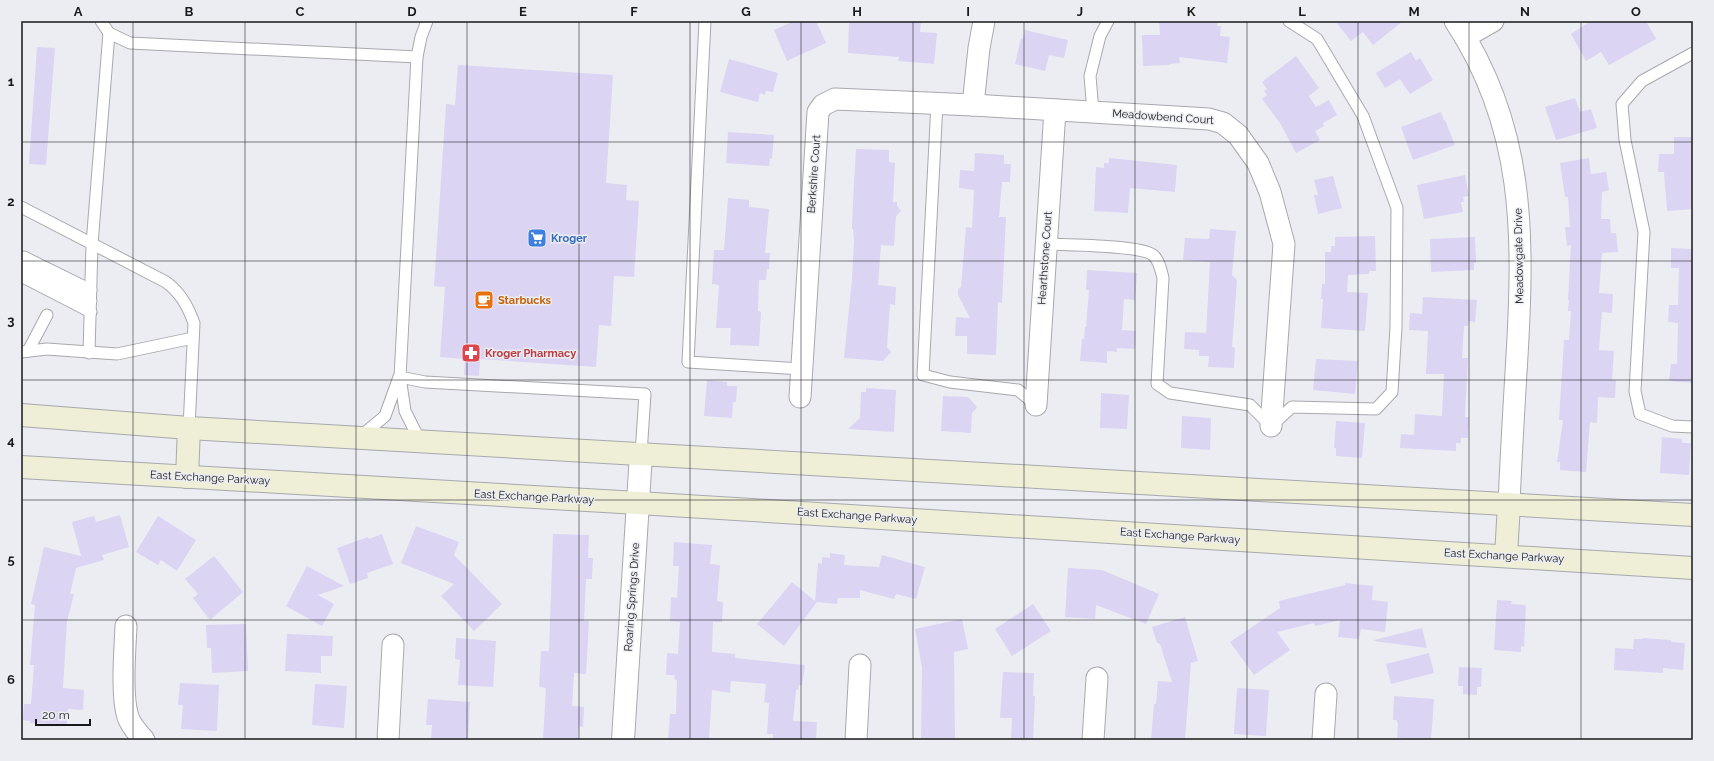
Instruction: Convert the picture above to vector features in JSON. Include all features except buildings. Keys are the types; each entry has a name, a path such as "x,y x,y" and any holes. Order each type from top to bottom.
{"main road":[{"path":"22,414 189,428 420,440 1693,515"},
{"path":"187,477 189,428"},
{"name":"East Exchange Parkway","path":"21,467 638,503 1693,568"},
{"path":"1506,556 1509,504"}],"street":[{"path":"973,105 979,48 984,21"},
{"path":"1460,29 1493,21"},
{"name":"Meadowgate Drive","path":"1460,29 1485,75 1500,116 1511,157 1518,200 1520,292 1509,504"},
{"name":"Berkshire Court","path":"800,397 818,112 823,105 835,99 973,105"},
{"name":"Meadowbend Court","path":"973,105 1209,119 1223,123 1238,134 1258,163 1270,192 1284,244 1271,426"},
{"name":"Hearthstone Court","path":"1036,405 1054,110"},
{"name":"Roaring Springs Drive","path":"623,740 642,454"},
{"path":"126,626 125,695 128,717 134,729 144,740"},
{"path":"388,740 393,645"},
{"path":"856,740 860,665"},
{"path":"1093,740 1097,678"},
{"path":"1323,740 1326,694"}],"lane":[{"path":"101,21 109,33 130,43 417,57"},
{"path":"420,440 405,411 400,377 417,57 421,37 427,21"},
{"path":"705,21 688,362 801,369"},
{"path":"1093,112 1090,76 1100,36 1108,21"},
{"path":"1046,244 1137,249 1153,255 1160,267 1163,278 1157,384 1170,393 1250,405 1271,426 1292,407 1376,409 1392,392 1396,327 1397,208 1363,116 1317,39 1289,21"},
{"path":"89,353 92,244 109,33"},
{"path":"1693,52 1642,81 1622,104 1625,140 1644,232 1636,391 1640,414 1672,426 1693,427"},
{"path":"937,103 923,375 950,382 1018,390 1036,405"},
{"path":"21,207 166,282 177,290 194,323 189,428"},
{"path":"23,262 91,301"},
{"path":"21,276 91,301"},
{"path":"24,352 47,315"},
{"path":"24,352 47,348 89,353 117,354 193,338"},
{"path":"361,437 385,416 400,377"},
{"path":"400,377 425,382 645,394 642,454"}],"place":[{"name":"Kroger","path":"537,238"},
{"name":"Starbucks","path":"484,300"},
{"name":"Kroger Pharmacy","path":"471,353"}]}
